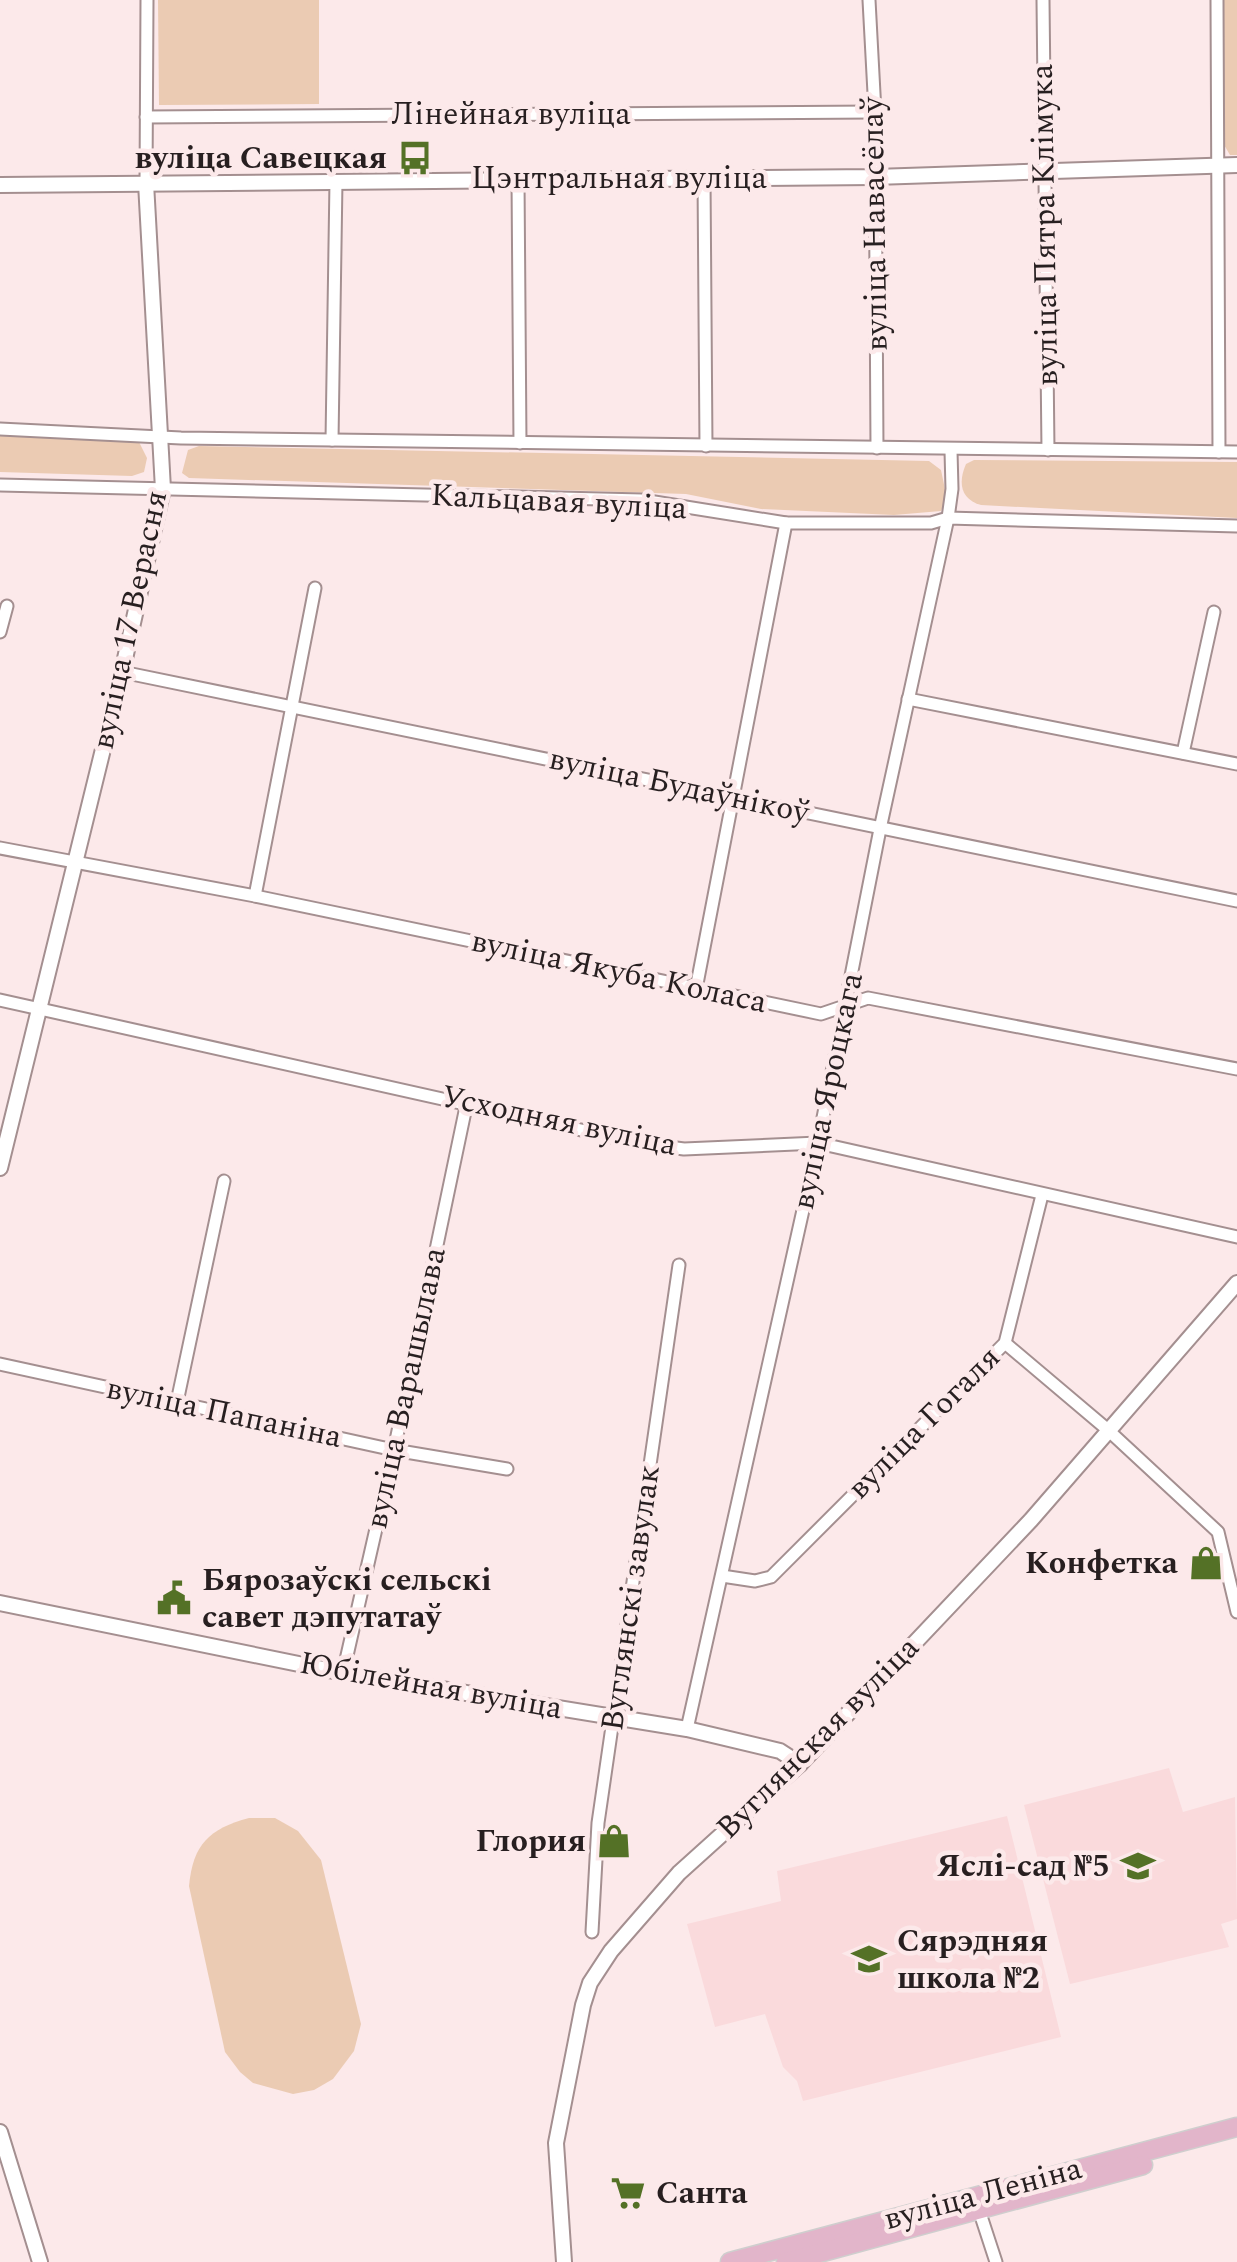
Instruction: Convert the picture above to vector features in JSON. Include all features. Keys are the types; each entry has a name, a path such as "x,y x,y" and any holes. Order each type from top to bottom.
{"main road":[{"name":"вуліца Леніна","path":"786,2262 1237,2126"},
{"name":"вуліца Леніна","path":"730,2262 1237,2139"}],"street":[{"name":"вуліца 17 Верасня","path":"0,1168 122,672 162,489 146,183 147,0"},
{"name":"вуліца Навасёлаў","path":"869,0 875,112 876,448"},
{"name":"вуліца Пятра Клімука","path":"1043,0 1048,450"},
{"path":"1217,0 1220,452"},
{"name":"Лінейная вуліца","path":"146,117 875,112"},
{"name":"Цэнтральная вуліца","path":"0,186 875,176 1237,165"},
{"path":"704,178 706,446"},
{"path":"518,179 520,444"},
{"path":"332,440 336,182"},
{"path":"0,429 159,437 520,444 1237,452"},
{"name":"вуліца Яроцкага","path":"688,1730 818,1143 880,830 948,518 951,451"},
{"name":"Кальцавая вуліца","path":"0,485 642,500 786,523 931,523 948,518 1237,526"},
{"path":"696,988 786,523"},
{"path":"255,896 315,588"},
{"path":"0,632 6,606"},
{"path":"1183,754 1214,612"},
{"name":"вуліца Будаўнікоў","path":"122,672 1237,901"},
{"path":"908,699 1237,764"},
{"name":"вуліца Якуба Коласа","path":"0,848 255,896 822,1014 868,998 1237,1069"},
{"name":"Усходняя вуліца","path":"0,1000 639,1143 684,1150 818,1143 1237,1237"},
{"name":"вуліца Варашылава","path":"343,1673 467,1102"},
{"path":"177,1402 224,1182"},
{"name":"вуліца Гогаля","path":"722,1576 755,1580 770,1577 1006,1343 1042,1195"},
{"name":"Вуглянскі завулак","path":"592,1932 598,1823 680,1265"},
{"name":"Вуглянская вуліца","path":"564,2262 556,2143 590,1984 620,1939 679,1872 800,1764 1031,1520 1237,1283"},
{"path":"1006,1343 1218,1532 1237,1612"},
{"name":"вуліца Папаніна","path":"0,1364 394,1450 507,1469"},
{"name":"Юбілейная вуліца","path":"0,1603 343,1673 688,1730 780,1750 800,1764"},
{"path":"0,2132 40,2262"},
{"path":"977,2204 996,2262"}],"shaded area":[{"path":"158,0 319,0 319,104 159,105"},
{"path":"1222,0 1237,0 1237,155 1230,155 1223,143"},
{"path":"0,435 139,442 147,458 144,472 132,476 0,472"},
{"path":"199,446 929,461 941,470 947,499 941,511 894,515 761,509 686,494 189,478 182,473 188,450"},
{"path":"974,460 1237,462 1237,518 981,505 969,499 962,483 966,464"},
{"name":"Яслі-сад №5","path":"1169,1768 1183,1812 1235,1797 1237,1919 1221,1924 1229,1947 1070,1984 1024,1805"},
{"name":"Сярэдняя школа №2","path":"1007,1816 1061,2037 803,2101 797,2081 783,2067 765,2014 715,2027 687,1924 781,1901 777,1871"},
{"path":"249,1818 275,1818 298,1831 321,1860 361,2024 354,2051 333,2079 314,2090 293,2094 253,2083 225,2052 189,1886 194,1859 206,1840 223,1827"}],"place":[{"name":"вуліца Савецкая","path":"415,158"},
{"name":"Конфетка","path":"1206,1563"},
{"name":"Бярозаўскі сельскі савет дэпутатаў","path":"174,1598"},
{"name":"Глория","path":"614,1841"},
{"name":"Яслі-сад №5","path":"1138,1866"},
{"name":"Сярэдняя школа №2","path":"869,1959"},
{"name":"Санта","path":"628,2193"}]}
